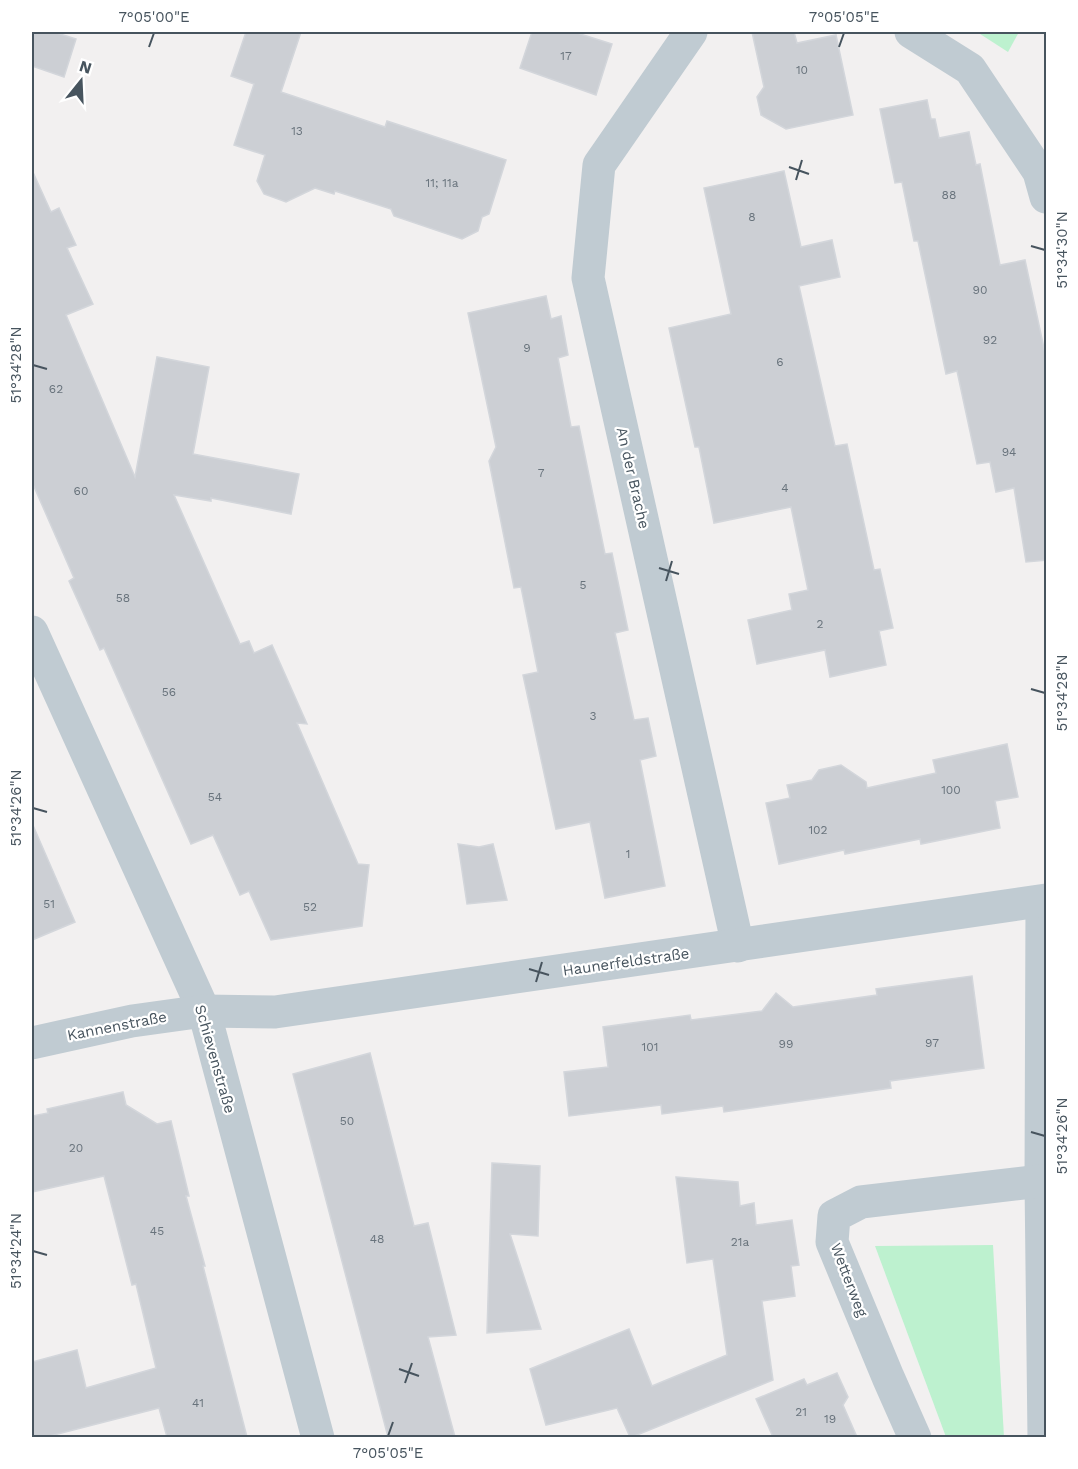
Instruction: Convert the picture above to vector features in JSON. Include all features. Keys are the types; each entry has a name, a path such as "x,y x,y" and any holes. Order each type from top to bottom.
{"street":[{"name":"An der Brache","path":"691,32 599,165 588,278 738,946"},
{"path":"911,32 970,69 1039,172 1047,197"},
{"name":"Schievenstraße","path":"32,632 204,1011 318,1437"},
{"name":"Haunerfeldstraße","path":"204,1011 275,1012 1044,901"},
{"path":"1044,901 1041,1181 1044,1437"},
{"name":"Kannenstraße","path":"32,1043 132,1021 204,1011"},
{"name":"Wetterweg","path":"915,1437 832,1242 834,1216 861,1202 1041,1181"}],"green space":[{"path":"977,32 1019,32 1008,52"},
{"path":"993,1245 1004,1437 946,1437 875,1246"}],"building":[{"path":"32,32 54,32 76,39 64,77 32,66"},
{"path":"246,32 301,32 281,92 385,127 387,121 506,160 489,214 482,217 478,231 462,239 394,216 391,209 335,191 334,194 315,188 286,202 264,194 257,181 265,155 234,145 254,84 231,76"},
{"path":"532,32 574,32 612,44 596,95 520,68"},
{"path":"752,32 794,32 797,43 836,35 853,115 786,129 761,115 757,97 764,87"},
{"path":"927,100 931,119 935,119 939,138 969,132 976,165 980,164 1000,265 1025,260 1047,362 1047,560 1026,562 1014,488 996,492 990,462 977,464 957,371 946,374 918,241 914,241 902,182 895,183 880,109"},
{"path":"32,170 51,212 59,208 76,245 67,248 93,304 66,315 135,477 157,357 209,367 193,454 299,474 291,514 211,498 211,501 174,495 240,644 249,641 254,653 272,645 307,724 297,723 358,864 369,865 362,926 271,940 249,891 240,895 213,835 191,844 104,648 100,650 69,581 74,578 32,482"},
{"path":"784,171 801,247 832,240 840,277 799,286 835,446 847,444 874,570 880,569 893,628 879,631 886,665 830,677 825,650 757,664 748,620 792,610 789,594 808,590 791,507 714,523 699,447 695,447 669,328 731,314 704,188"},
{"path":"546,296 551,319 561,316 568,355 558,358 571,427 579,426 605,554 612,553 628,630 615,633 634,720 648,718 656,756 640,760 665,886 605,898 590,822 556,829 523,675 538,672 521,587 514,588 489,461 496,447 468,313"},
{"path":"1007,744 1018,797 995,801 1000,828 921,844 920,839 845,854 844,850 779,864 766,803 790,798 787,785 812,780 819,770 841,765 866,782 867,788 936,773 933,760"},
{"path":"32,823 75,922 32,940"},
{"path":"458,844 479,847 493,844 507,900 467,904"},
{"path":"972,976 984,1068 890,1081 891,1088 724,1112 723,1106 662,1114 661,1105 569,1116 564,1072 608,1067 603,1027 690,1015 691,1020 762,1011 776,993 793,1007 877,995 876,989"},
{"path":"370,1053 414,1226 428,1223 456,1335 428,1337 455,1437 388,1437 293,1074"},
{"path":"123,1092 126,1105 157,1124 171,1121 189,1196 186,1196 247,1437 167,1437 159,1408 46,1437 32,1437 32,1362 77,1350 86,1388 156,1368 136,1284 132,1285 104,1176 32,1192 32,1116 48,1113 47,1109"},
{"path":"492,1163 540,1166 538,1236 510,1234 541,1329 487,1333"},
{"path":"676,1177 738,1182 740,1206 754,1203 756,1225 792,1220 799,1265 791,1266 795,1296 762,1301 773,1380 632,1437 617,1408 546,1425 530,1369 629,1329 652,1386 727,1355 713,1259 687,1263"},
{"path":"837,1373 848,1397 843,1405 857,1437 773,1437 756,1399 804,1379 807,1385"}]}
